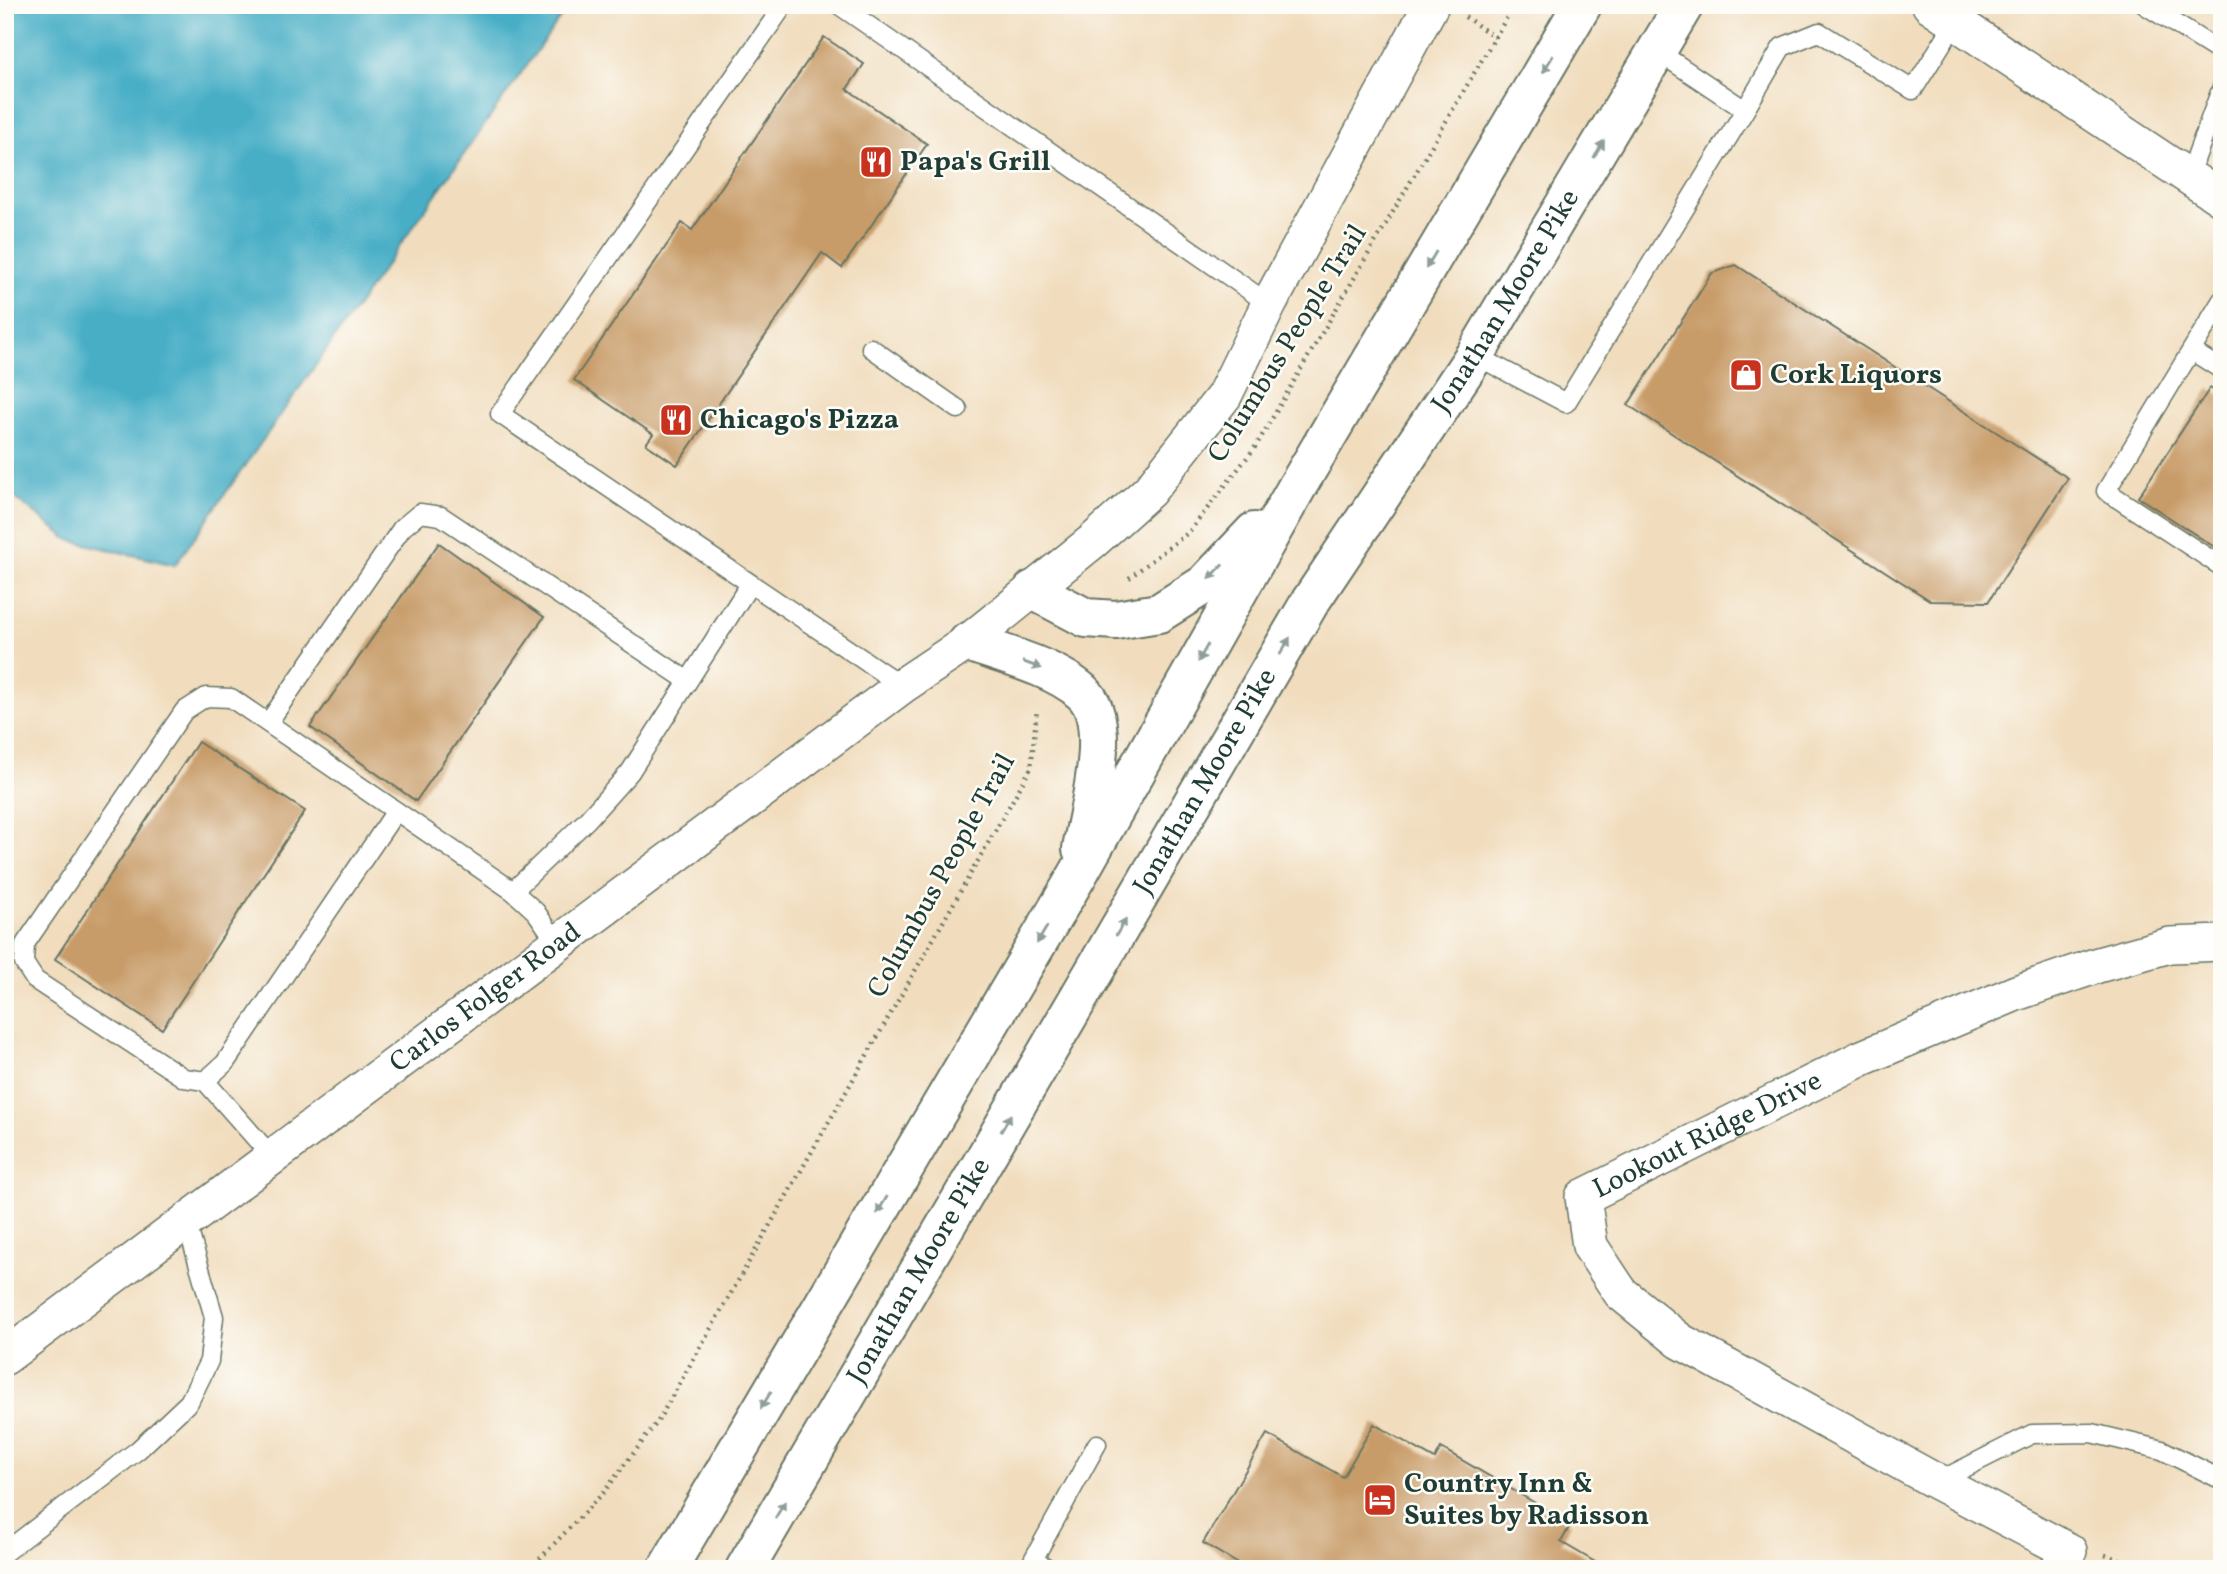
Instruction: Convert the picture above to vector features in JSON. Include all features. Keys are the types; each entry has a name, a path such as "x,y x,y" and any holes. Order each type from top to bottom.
{"highway":[{"path":"667,1569 1077,876 1297,487 1582,5"},
{"name":"Jonathan Moore Pike","path":"745,1569 1310,602 1475,355 1684,5"},
{"path":"1033,590 1086,618 1116,620 1159,612 1205,584 1297,487"},
{"path":"968,642 1042,668 1084,692 1097,718 1100,747 1077,876"}],"street":[{"name":"Carlos Folger Road","path":"5,1357 902,687 968,642 1093,541 1149,491 1224,396 1269,304 1444,8"},
{"path":"1951,11 2222,200"},
{"name":"Lookout Ridge Drive","path":"2063,1560 1937,1482 1680,1341 1621,1293 1590,1246 1583,1197 1863,1058 2016,993 2098,965 2170,945 2222,943"}],"lane":[{"path":"784,5 500,414 902,687"},
{"path":"839,5 1269,304"},
{"path":"2145,5 2222,53"},
{"path":"1475,355 1566,403 1782,47 1819,32 1913,90 1951,11"},
{"path":"1657,51 1745,110"},
{"path":"2189,176 2222,87"},
{"path":"2222,300 2106,491 2222,567"},
{"path":"871,348 958,408"},
{"path":"2192,351 2222,370"},
{"path":"268,723 402,528 420,513 441,516 688,681"},
{"path":"513,891 587,820 630,772 750,584"},
{"path":"272,1157 205,1081 184,1078 35,980 23,963 25,944 184,711 206,697 231,698 513,891 536,912 558,944"},
{"path":"205,1081 225,1063 396,811"},
{"path":"5,1552 138,1450 189,1402 209,1361 214,1317 186,1221"},
{"path":"1937,1482 2032,1433 2092,1433 2162,1450 2222,1480"},
{"path":"1049,1569 1033,1560 1097,1444"}],"path":[{"name":"Columbus People Trail","path":"1128,579 1189,532 1256,446 1514,5"},
{"path":"1444,8 1495,37"},
{"name":"Columbus People Trail","path":"530,1569 604,1492 658,1422 1031,768 1042,668"},
{"path":"2063,1560 2115,1556 2151,1569"}],"water":[{"path":"5,5 569,5 175,565 69,540 5,490"}],"building":[{"path":"824,37 864,64 847,89 927,144 842,268 822,253 677,465 646,444 653,434 574,380 682,223 692,230"},
{"path":"1736,265 2068,478 1988,602 1931,601 1628,405 1712,273"},
{"path":"2210,388 2222,396 2222,552 2138,497"},
{"path":"439,543 544,617 416,801 310,727"},
{"path":"198,742 305,811 162,1029 55,959"},
{"name":"Country Inn & Suites by Radisson","path":"1374,1424 1435,1459 1441,1448 1571,1524 1561,1542 1607,1569 1247,1569 1203,1543 1267,1434 1343,1477"}],"place":[{"name":"Papa's Grill","path":"876,162"},
{"name":"Cork Liquors","path":"1746,375"},
{"name":"Chicago's Pizza","path":"676,420"},
{"name":"Country Inn & Suites by Radisson","path":"1380,1500"}]}
